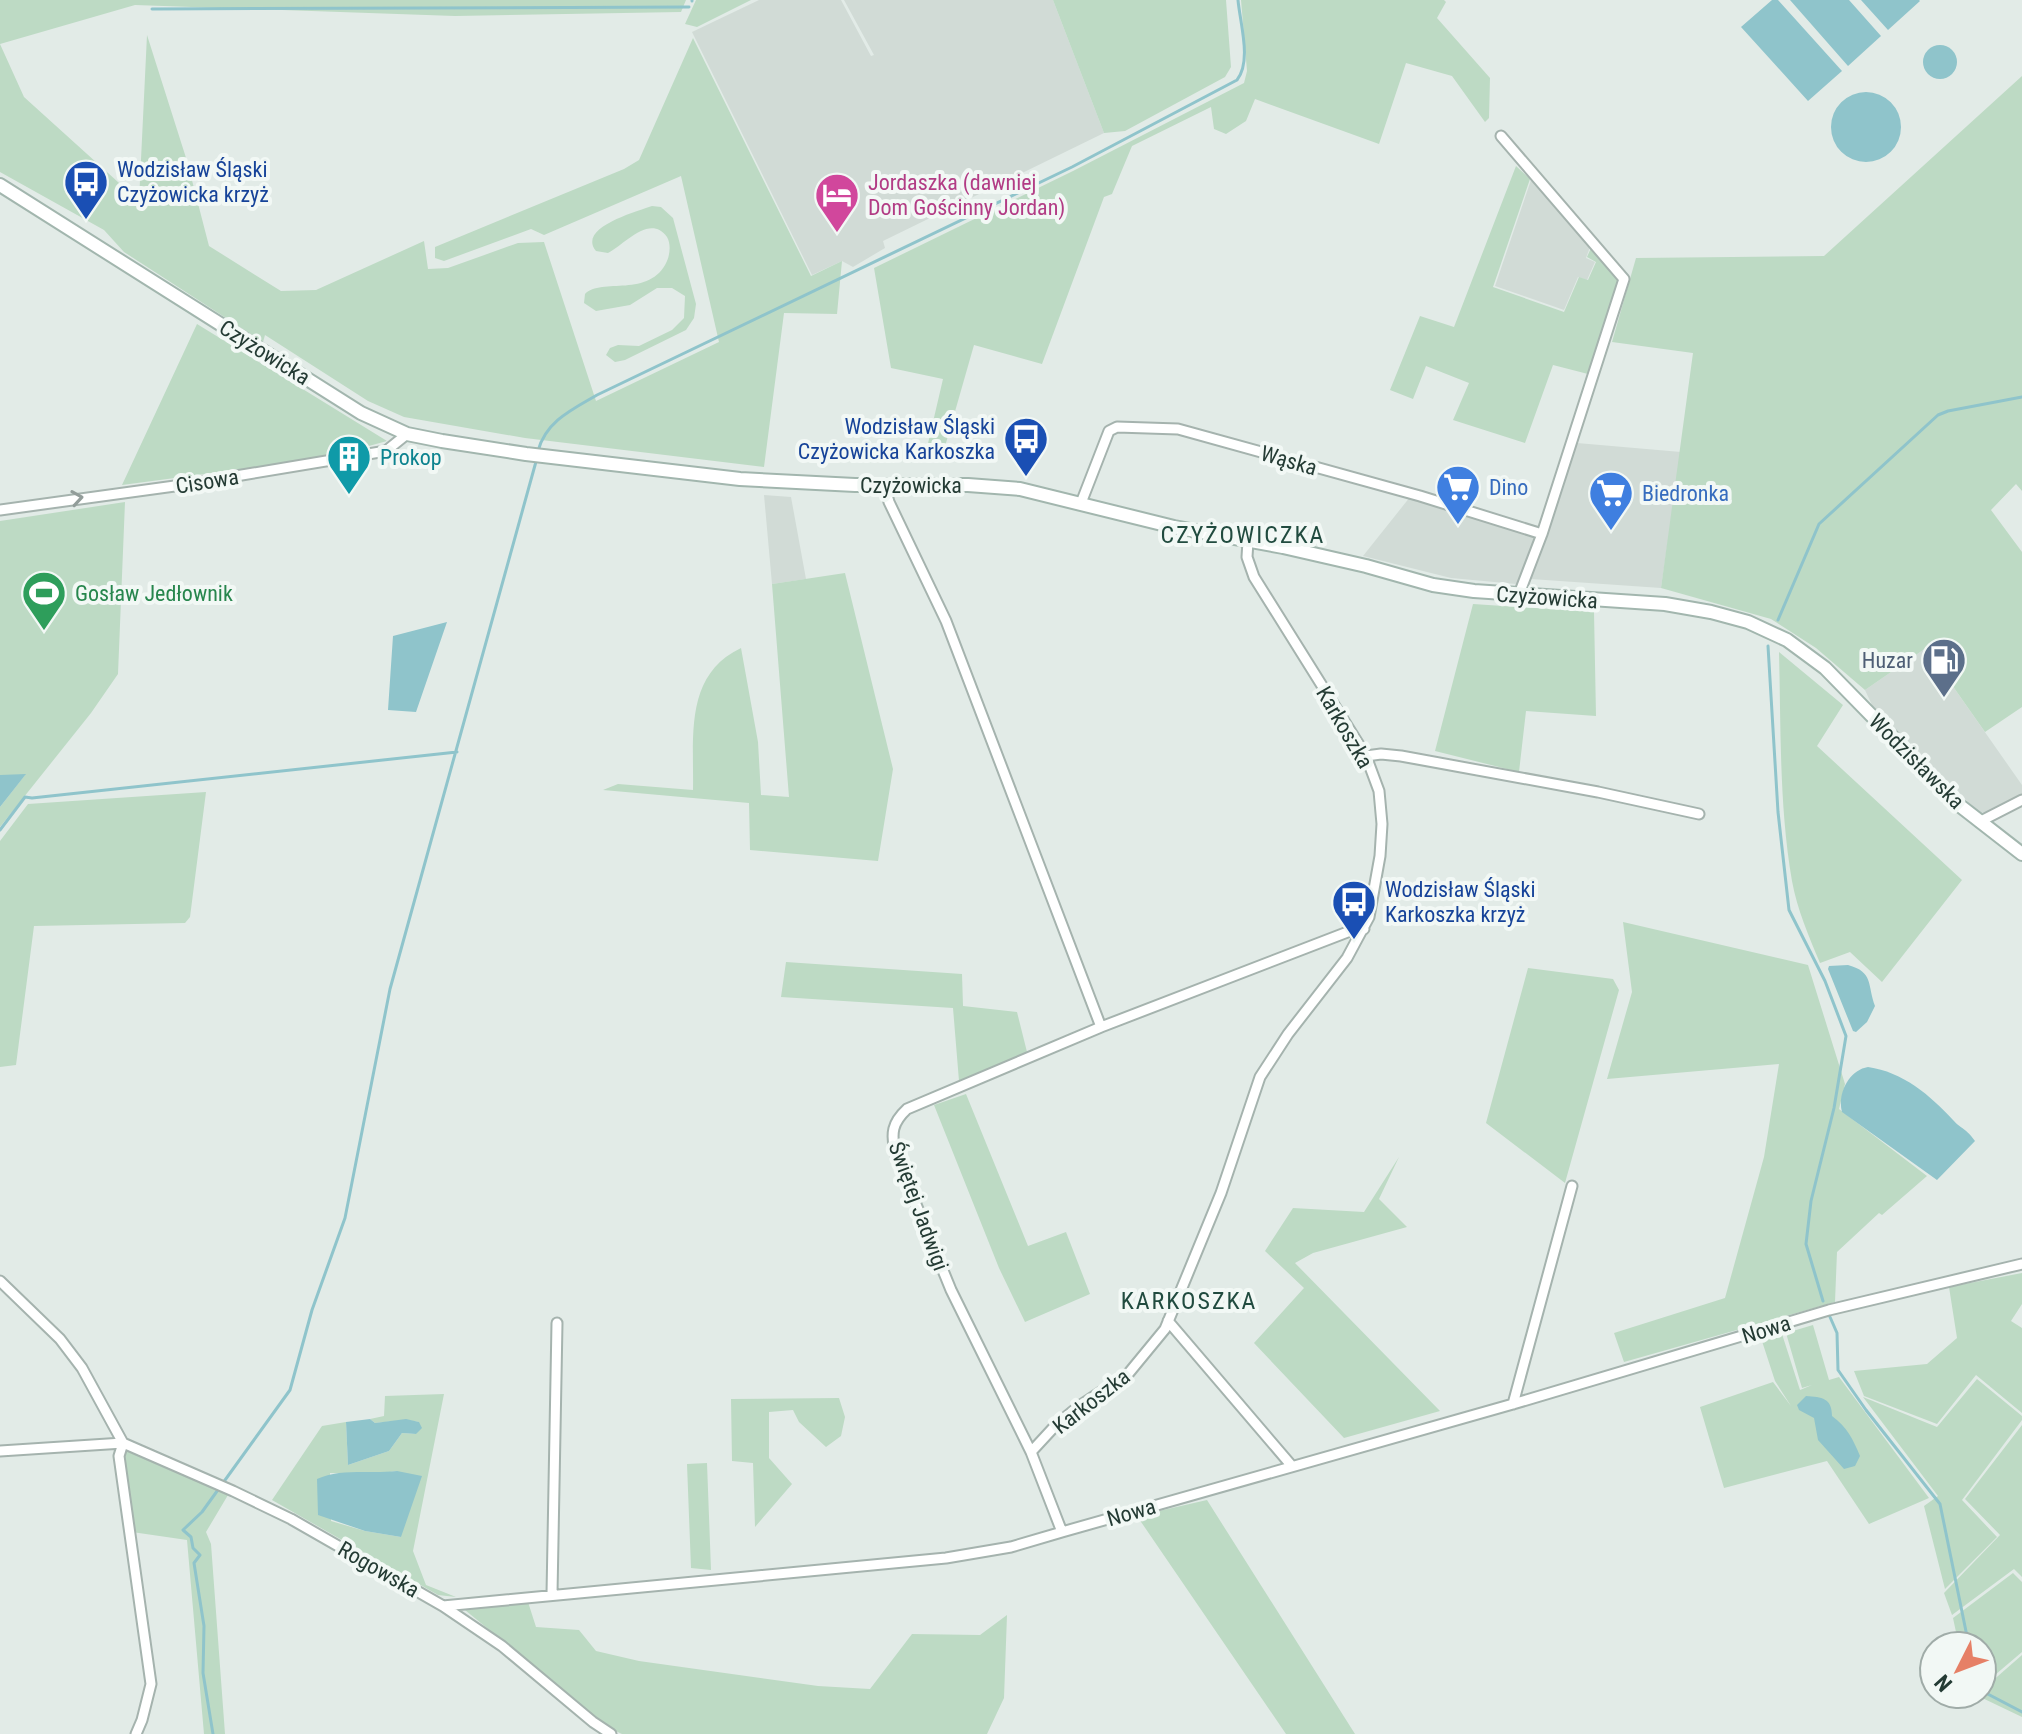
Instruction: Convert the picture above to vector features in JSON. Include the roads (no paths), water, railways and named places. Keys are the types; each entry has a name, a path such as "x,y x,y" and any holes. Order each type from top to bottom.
{"street":[{"path":"1501,136 1624,279 1586,403 1519,594"},
{"name":"Czyżowicka","path":"0,185 361,413 407,434 526,454 740,479 1020,489 1174,527 1366,566 1433,585 1665,604 1711,612 1748,622 1787,640 1825,668 1856,699"},
{"name":"Wąska","path":"1081,503 1109,431 1117,427 1178,429 1420,496 1542,534"},
{"name":"Cisowa","path":"0,510 182,485 386,451 407,434"},
{"path":"884,484 889,502 946,621 1101,1027"},
{"name":"Karkoszka","path":"1031,1452 1078,1407 1128,1374 1148,1352 1168,1321 1221,1193 1260,1077 1288,1034 1347,958 1364,929 1375,886 1382,824 1379,791 1366,756 1254,577 1247,557 1248,541"},
{"name":"Wodzisławska","path":"1856,699 1937,784 1979,822 2022,854"},
{"path":"1366,756 1381,754 1416,759 1699,814"},
{"name":"Wodzisławska","path":"1979,822 2022,800"},
{"name":"Świętej Jadwigi","path":"1031,1452 951,1290 895,1153 892,1135 895,1120 907,1109 1101,1027 1358,928 1364,929"},
{"path":"1513,1404 1572,1186"},
{"name":"Nowa","path":"1062,1532 1513,1404 1829,1310 2022,1264"},
{"path":"0,1281 60,1339 82,1368 123,1443 119,1456 151,1684 136,1734"},
{"path":"1168,1321 1291,1465"},
{"path":"552,1594 557,1323"},
{"name":"Rogowska","path":"0,1451 123,1443 233,1491 291,1519 443,1606 502,1646 611,1734"},
{"path":"443,1606 946,1558 1011,1547 1062,1532 1031,1452"}],"water":[{"path":"1772,0 1778,0 1842,71 1808,101 1741,27"},
{"path":"1790,0 1849,0 1881,36 1848,66"},
{"path":"1861,0 1919,0 1920,1 1888,30"},
{"path":"1940,45 1952,50 1957,62 1952,74 1940,79 1928,74 1923,62 1928,50"},
{"path":"1866,92 1885,98 1895,108 1901,127 1895,146 1885,156 1866,162 1847,156 1837,146 1831,127 1837,108 1847,98"},
{"path":"447,622 416,712 388,710 393,636"},
{"path":"26,774 0,807 0,775"},
{"path":"1848,965 1866,976 1875,1006 1867,1022 1856,1032 1828,969 1829,966"},
{"path":"1868,1067 1893,1074 1915,1086 1975,1141 1937,1180 1842,1112 1841,1098 1846,1084 1855,1073"},
{"path":"1806,1396 1828,1402 1832,1416 1849,1434 1860,1456 1855,1466 1844,1469 1818,1440 1814,1418 1799,1410 1797,1405"},
{"path":"370,1419 375,1423 406,1419 419,1422 422,1428 416,1434 402,1433 389,1451 348,1465 346,1422"},
{"path":"397,1471 422,1476 401,1537 365,1531 318,1515 317,1479 346,1472"}],"waterway":[{"path":"538,451 554,424 597,395 1072,167 1237,80 1244,63 1238,0"},
{"path":"152,9 689,7"},
{"path":"1778,620 1819,524 1938,415 2022,397"},
{"path":"213,1734 203,1673 204,1626 194,1563 200,1555 193,1548 191,1537 183,1530 202,1512 290,1390 312,1310 345,1218 390,989 537,458"},
{"path":"1768,646 1778,812 1789,910 1825,981 1846,1036 1834,1108 1811,1201 1806,1244 1823,1301"},
{"path":"0,830 25,797 457,752"},
{"path":"1830,1317 1837,1333 1838,1370 1940,1504 1966,1630"},
{"path":"1998,1699 2022,1712"}],"place":[{"name":"Wodzisław Śląski Czyżowicka krzyż","path":"86,221"},
{"name":"Jordaszka (dawniej Dom Gościnny Jordan)","path":"837,234"},
{"name":"Wodzisław Śląski Czyżowicka Karkoszka","path":"1026,478"},
{"name":"Prokop","path":"349,496"},
{"name":"Dino","path":"1458,526"},
{"name":"Biedronka","path":"1611,532"},
{"name":"Gosław Jedłownik","path":"44,632"},
{"name":"Huzar","path":"1944,699"},
{"name":"Wodzisław Śląski Karkoszka krzyż","path":"1354,941"}],"district":[{"name":"CZYŻOWICZKA","path":"1243,535"},
{"name":"KARKOSZKA","path":"1189,1301"}]}
